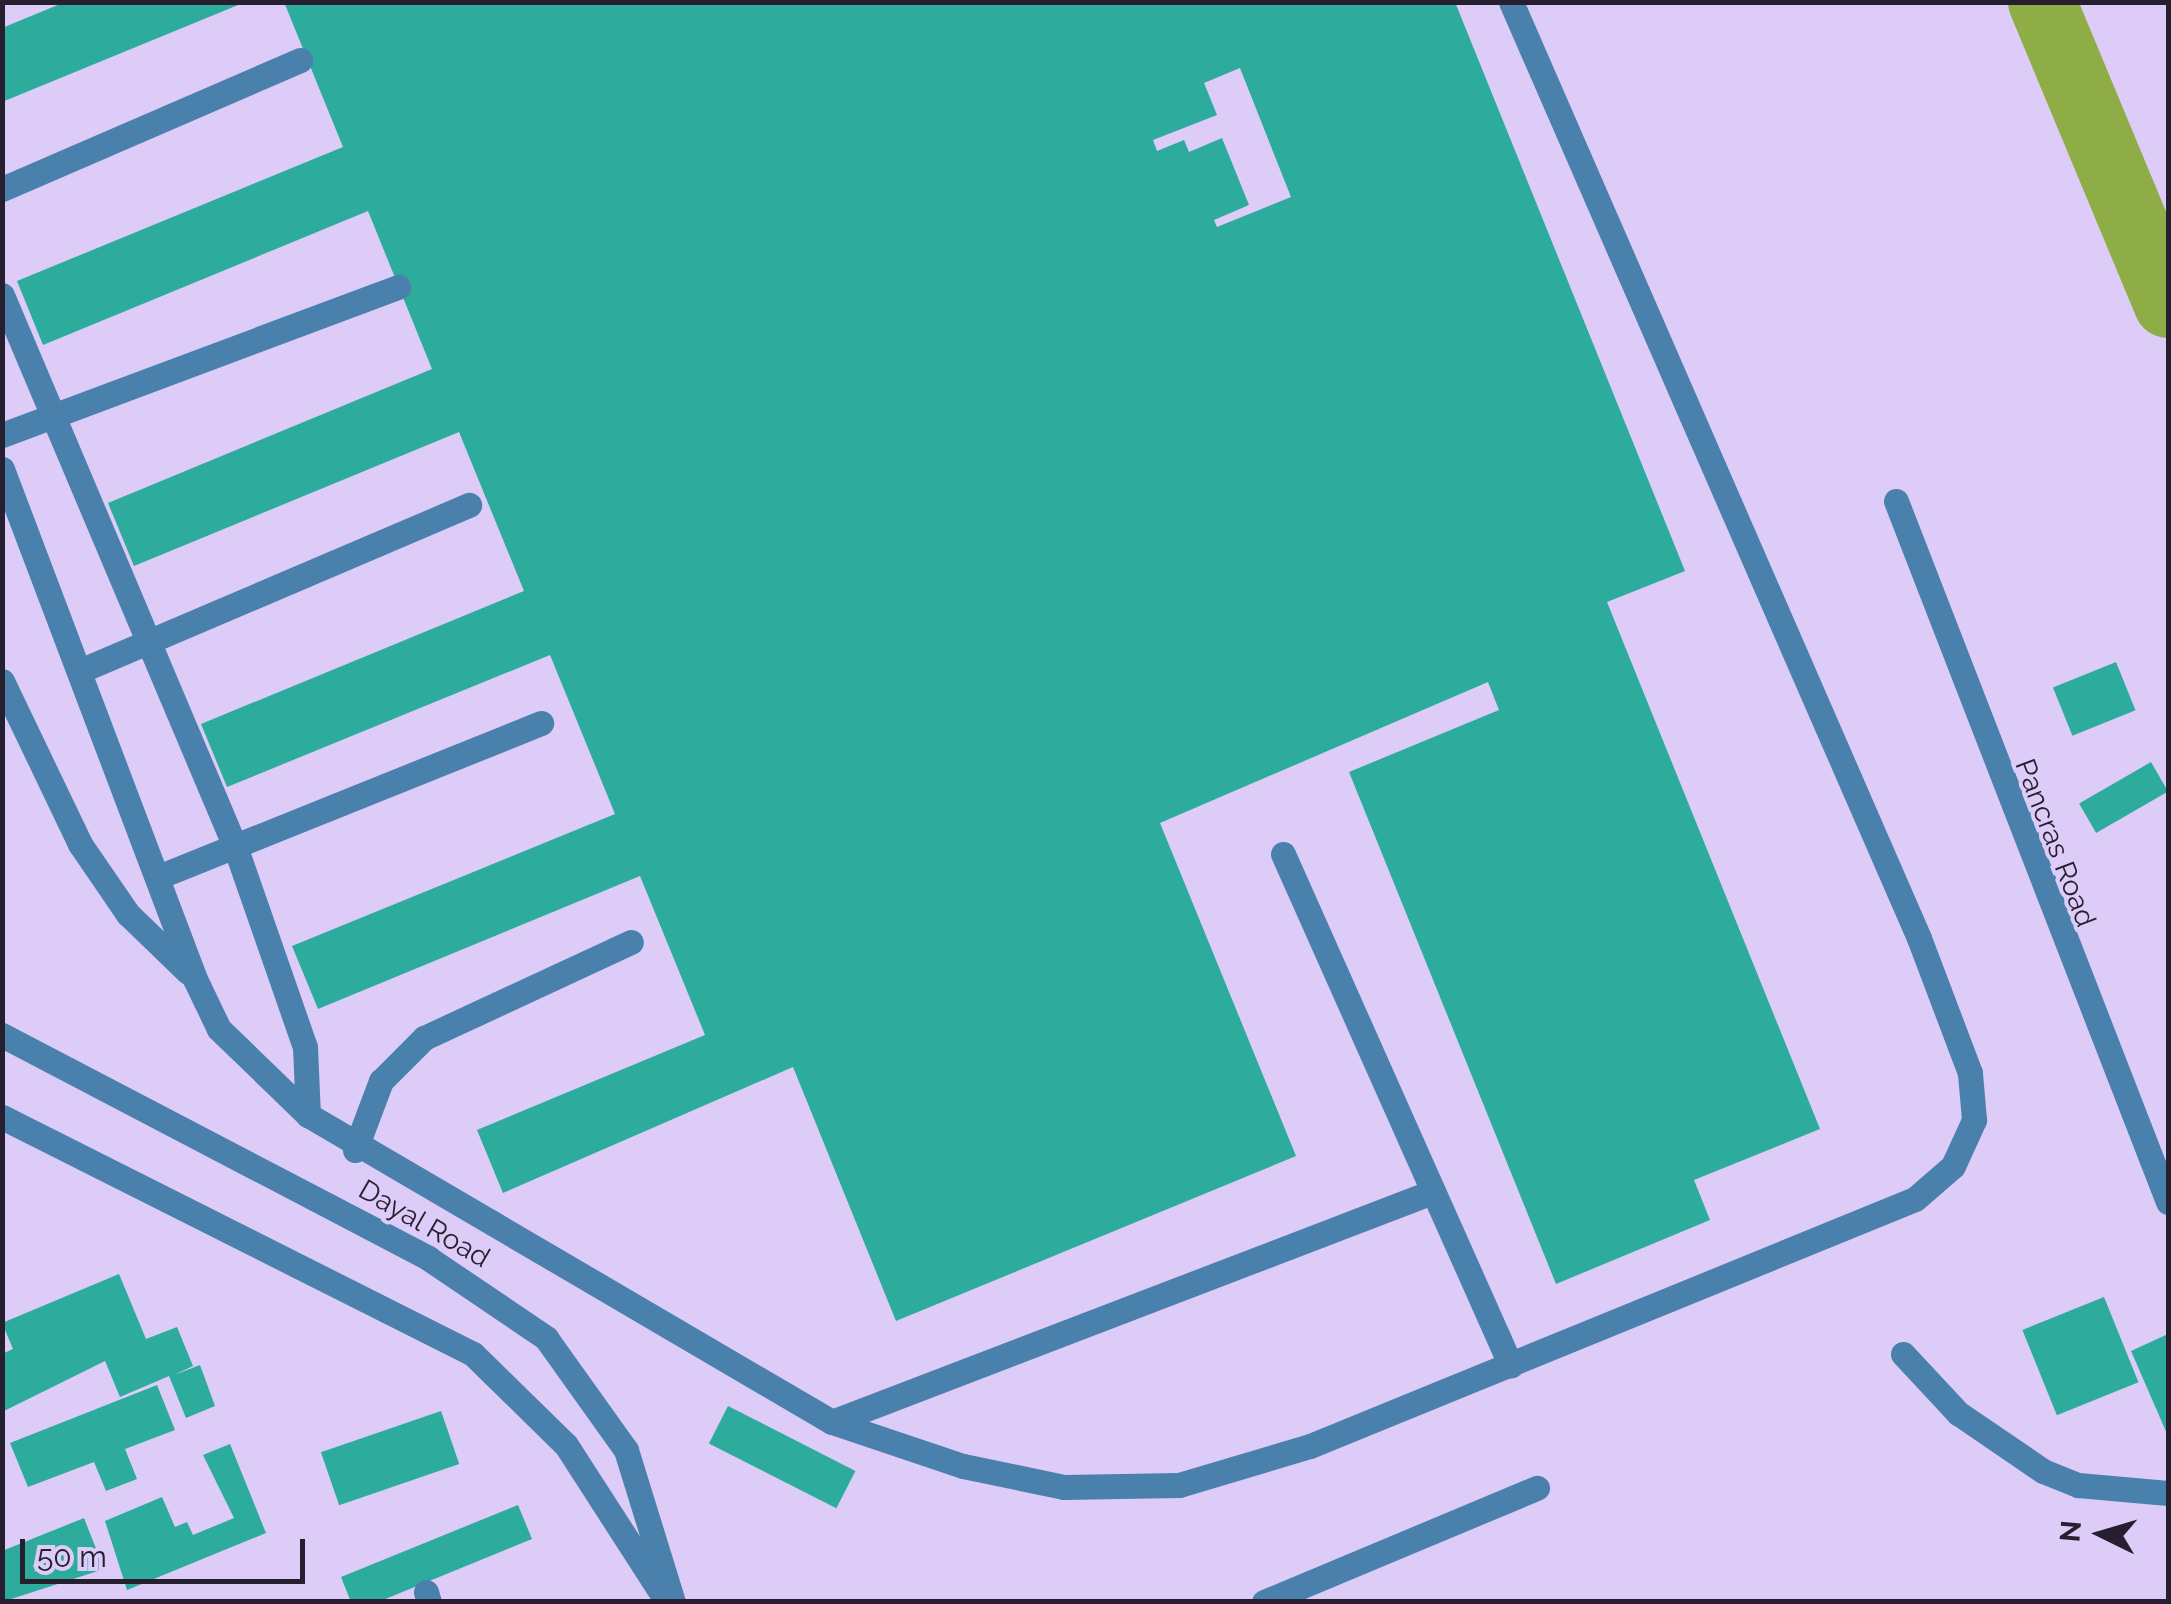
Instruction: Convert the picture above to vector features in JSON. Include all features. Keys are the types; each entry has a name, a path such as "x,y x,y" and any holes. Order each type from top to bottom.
{"street":[{"path":"2,469 82,670 195,979 218,1029 308,1115 355,1150 832,1422 963,1466 1064,1487 1179,1484 1310,1446 1915,1200 1952,1166 1974,1120 1970,1073 1918,938 1511,2"},
{"path":"2,190 300,60"},
{"path":"2,435 398,288"},
{"path":"2,295 236,849 304,1048 308,1115"},
{"name":"Pancras Road","path":"1896,502 2168,1202"},
{"path":"82,670 469,506"},
{"path":"2,681 80,844 128,914 195,979"},
{"path":"158,877 236,849 540,723"},
{"path":"1283,854 1427,1194 1511,1366"},
{"path":"355,1150 381,1081 424,1038 631,942"},
{"name":"Dayal Road","path":"2,1034 428,1258 546,1338 626,1450 670,1602"},
{"name":"Dayal Road","path":"2,1117 472,1354 566,1445 670,1602"},
{"path":"832,1422 1427,1194"},
{"path":"1903,1354 1958,1413 2043,1471 2078,1485 2168,1493"},
{"path":"1264,1602 1537,1488"}],"building":[{"path":"65,2 243,3 2,102 2,28"},
{"path":"284,2 1455,2 1685,571 1607,602 1820,1129 1694,1180 1710,1220 1556,1284 1349,772 1499,710 1488,682 1160,823 1296,1156 896,1321 793,1067 503,1193 477,1130 705,1035 640,876 318,1009 292,946 615,814 550,655 227,787 201,724 524,591 459,432 134,566 108,503 432,369 368,211 43,345 17,281 343,147","holes":["1240,68 1291,197 1217,227 1214,220 1249,205 1222,138 1189,152 1184,140 1157,151 1153,140 1217,115 1204,83"]},
{"path":"2116,662 2135,710 2072,736 2053,687"},
{"path":"2151,762 2168,791 2096,833 2079,804"},
{"path":"119,1274 146,1339 177,1327 193,1366 174,1375 200,1365 215,1406 186,1418 169,1376 120,1397 105,1361 2,1412 2,1354 13,1349 2,1323"},
{"path":"2104,1297 2138,1382 2057,1415 2022,1330"},
{"path":"2168,1334 2168,1436 2131,1351"},
{"path":"157,1385 175,1430 125,1449 137,1479 106,1491 94,1462 28,1487 10,1443"},
{"path":"728,1406 855,1471 836,1508 709,1443"},
{"path":"441,1411 459,1464 339,1505 321,1452"},
{"path":"230,1444 266,1533 127,1590 105,1521 162,1497 175,1527 187,1522 193,1535 234,1518 203,1455"},
{"path":"518,1505 532,1539 378,1602 351,1602 341,1577"},
{"path":"84,1518 104,1569 2,1602 2,1551"}],"waterway":[{"path":"2042,2 2168,304"}]}
